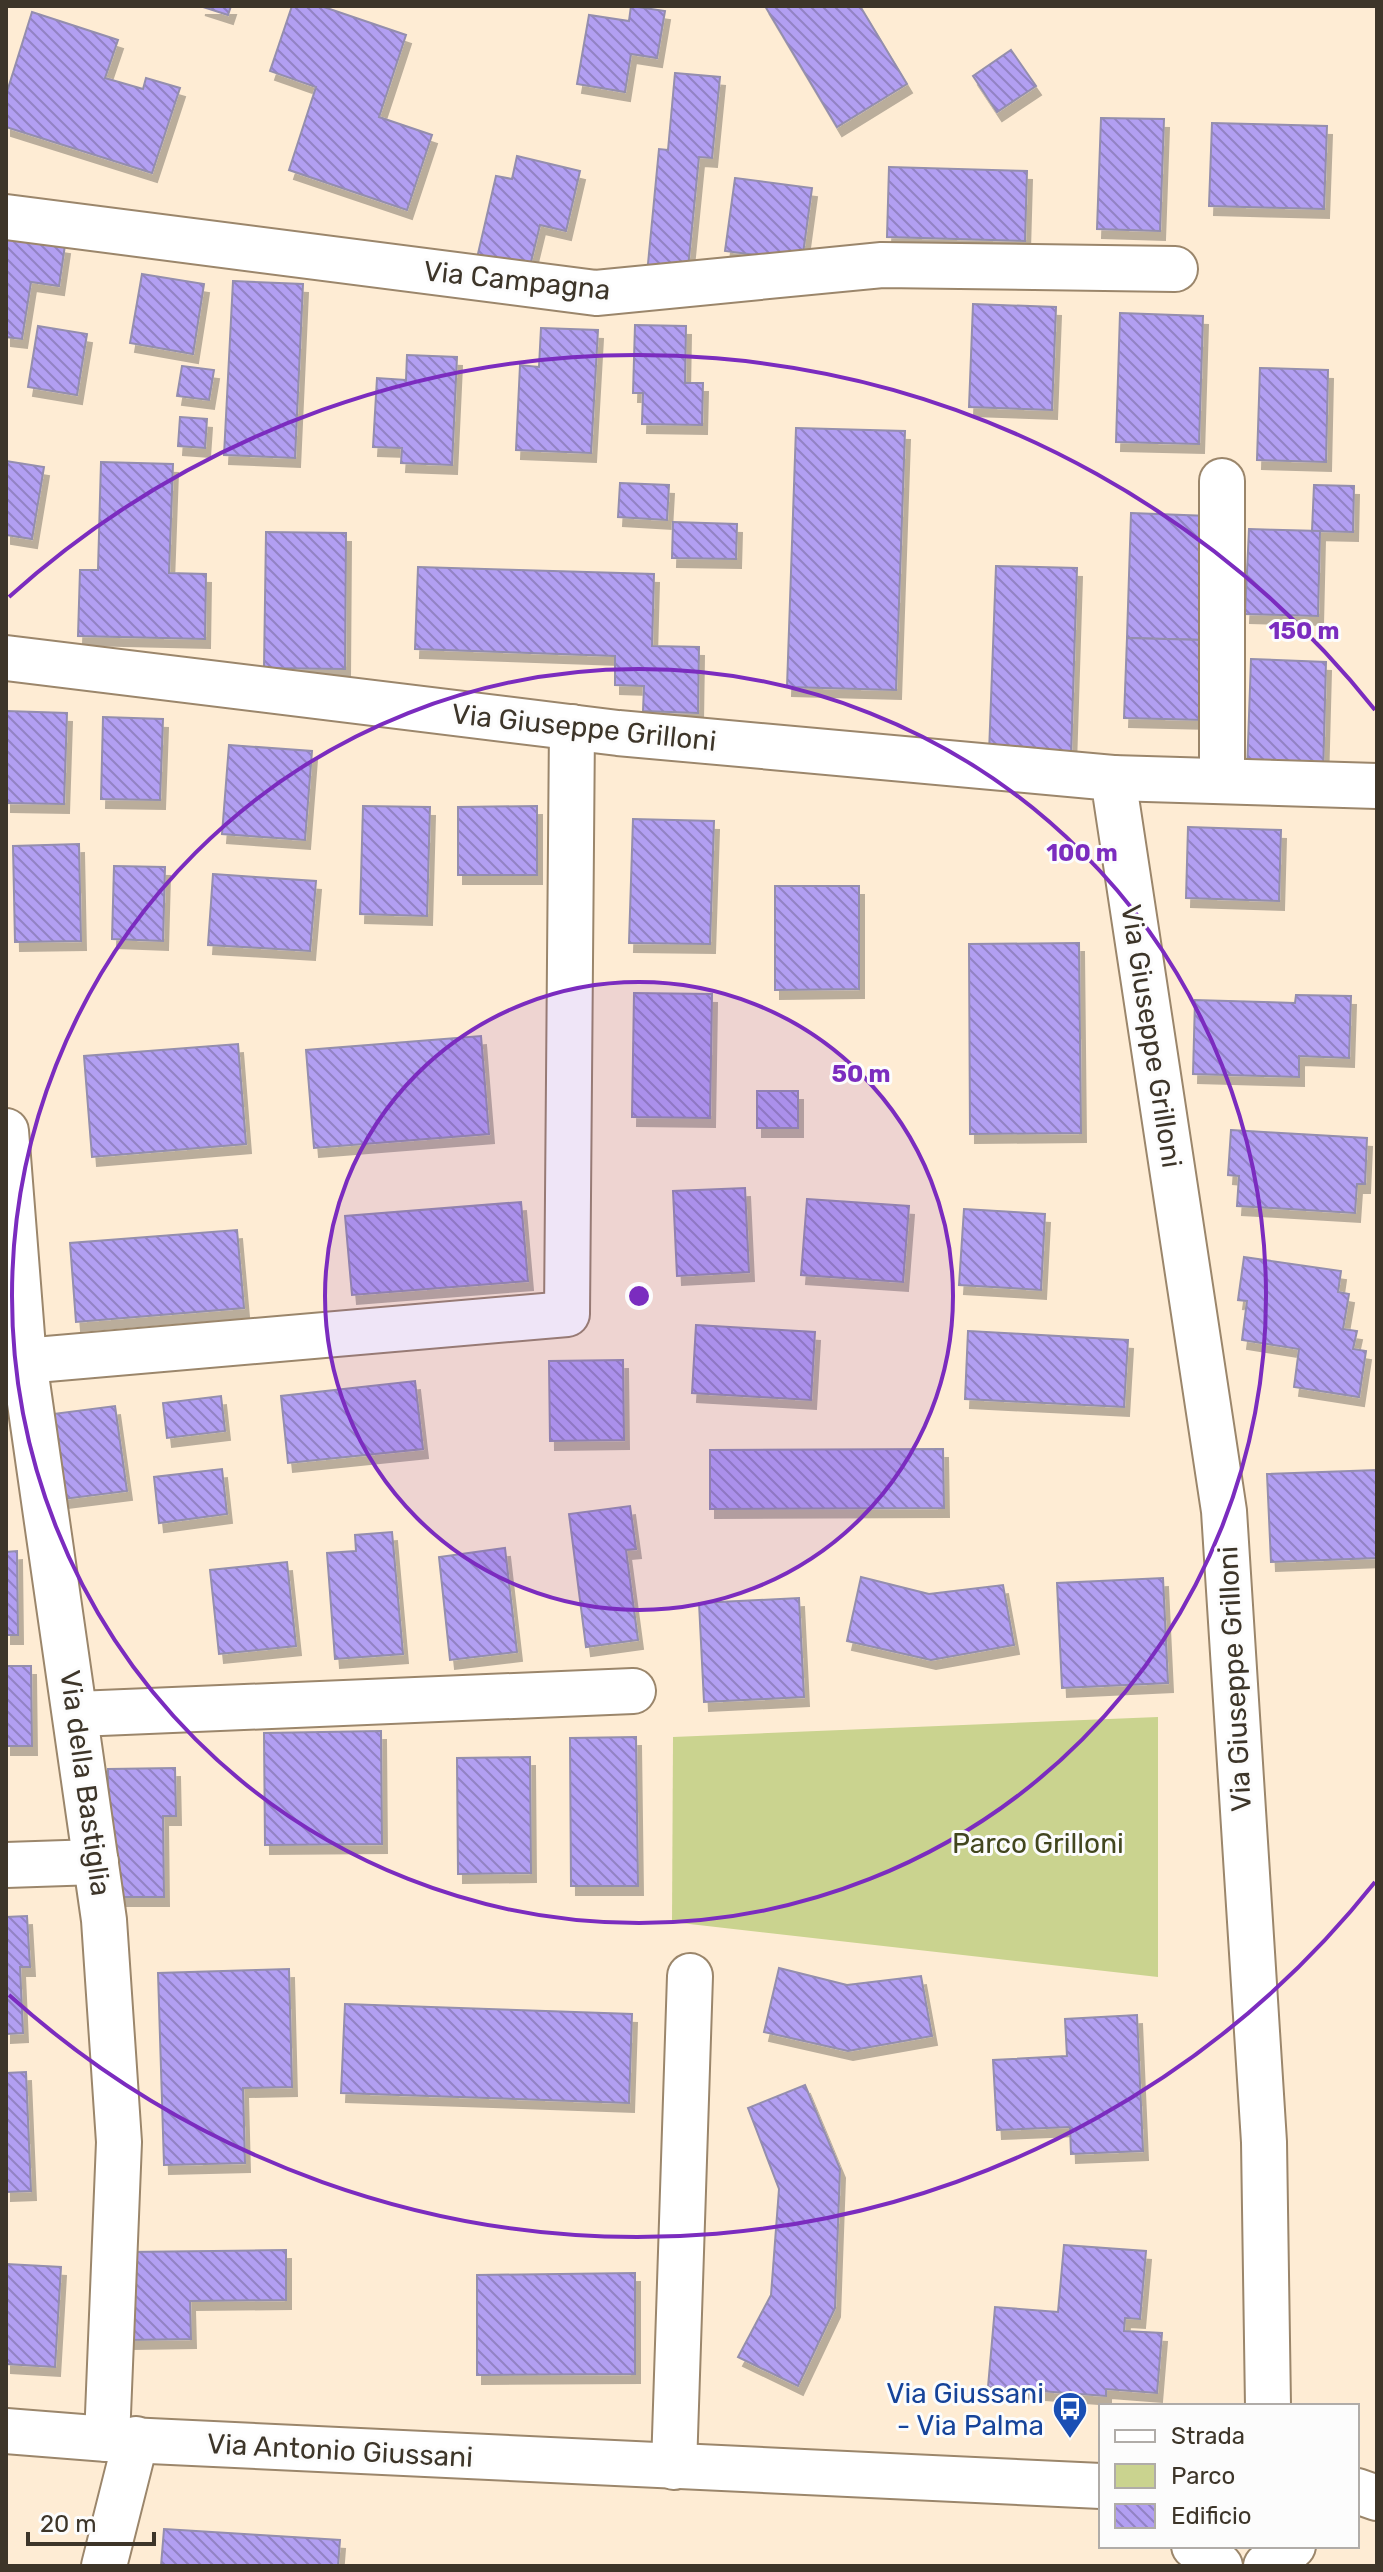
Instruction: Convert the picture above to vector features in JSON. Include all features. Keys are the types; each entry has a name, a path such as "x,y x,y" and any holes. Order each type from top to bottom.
{"street":[{"name":"Via Campagna","path":"6,217 596,293 882,265 1175,269"},
{"path":"1222,481 1222,781"},
{"name":"Via Giuseppe Grilloni","path":"6,658 572,727 1113,778 1224,1511 1264,2142 1268,2404"},
{"path":"24,1361 567,1314 572,727"},
{"path":"1113,778 1377,786"},
{"name":"Via della Bastiglia","path":"6,1131 24,1361 77,1714 104,1920 119,2142 122,2439 104,2566"},
{"path":"77,1714 633,1691"},
{"path":"6,1865 96,1862"},
{"path":"674,2467 690,1976"},
{"name":"Via Antonio Giussani","path":"6,2431 674,2467 1099,2486"},
{"path":"1197,2548 1220,2566"}],"green space":[{"name":"Parco Grilloni","path":"1158,1717 1158,1977 672,1922 673,1737"}],"building":[{"path":"200,6 231,6 228,15"},
{"path":"292,6 321,6 406,35 379,117 432,135 407,210 289,170 316,87 270,71"},
{"path":"631,6 665,11 657,58 631,54 625,92 577,84 589,15 629,21"},
{"path":"765,6 860,6 907,84 837,127"},
{"path":"32,12 118,40 105,78 143,89 146,78 180,88 152,173 6,127 6,95"},
{"path":"1011,50 1036,86 997,112 973,76"},
{"path":"675,73 720,77 712,158 699,157 687,278 647,274 659,149 668,150"},
{"path":"1101,118 1164,119 1160,231 1097,229"},
{"path":"1212,123 1327,126 1324,209 1209,206"},
{"path":"517,156 580,171 566,231 540,225 529,270 477,258 496,176 512,179"},
{"path":"889,167 1027,171 1025,241 887,237"},
{"path":"735,178 812,188 802,261 725,251"},
{"path":"6,236 65,245 59,286 31,282 22,339 6,337"},
{"path":"142,274 204,284 193,354 130,343"},
{"path":"233,281 303,284 295,458 224,455"},
{"path":"973,304 1056,307 1052,410 969,407"},
{"path":"1120,313 1203,316 1199,444 1116,442"},
{"path":"635,325 686,326 685,383 703,383 702,425 642,424 643,393 633,393"},
{"path":"38,326 87,334 77,395 28,387"},
{"path":"541,328 598,330 591,453 516,450 520,365 539,367"},
{"path":"407,355 457,357 452,465 401,463 402,448 373,447 377,378 406,380"},
{"path":"182,366 214,370 209,400 177,396"},
{"path":"1260,368 1328,370 1326,462 1257,460"},
{"path":"180,417 207,419 205,448 178,446"},
{"path":"796,428 905,431 896,690 787,687"},
{"path":"6,461 44,467 32,539 6,535"},
{"path":"101,462 173,464 169,573 206,574 205,639 78,636 80,570 98,570"},
{"path":"620,483 669,485 667,520 618,517"},
{"path":"1314,485 1354,486 1353,532 1312,531"},
{"path":"1131,513 1209,516 1205,640 1127,638"},
{"path":"673,522 737,524 736,559 672,558"},
{"path":"1249,529 1320,531 1318,616 1245,614"},
{"path":"266,532 346,533 345,669 264,668"},
{"path":"996,566 1077,568 1071,756 989,753"},
{"path":"418,567 654,574 652,646 699,647 698,713 643,711 644,686 615,685 615,656 415,649"},
{"path":"1127,638 1205,640 1205,720 1124,718"},
{"path":"1251,659 1326,662 1323,775 1247,772"},
{"path":"6,711 67,713 64,804 6,803"},
{"path":"103,717 163,719 160,800 101,799"},
{"path":"229,745 312,751 305,840 222,834"},
{"path":"363,806 430,807 427,916 360,914"},
{"path":"537,806 537,875 458,875 458,807"},
{"path":"633,819 714,821 710,944 629,943"},
{"path":"1188,827 1281,830 1279,901 1186,898"},
{"path":"79,844 81,941 15,942 13,846"},
{"path":"114,866 165,867 163,941 112,939"},
{"path":"213,874 316,881 310,951 208,945"},
{"path":"775,886 859,886 859,989 775,990"},
{"path":"1079,943 1081,1133 970,1134 969,944"},
{"path":"634,993 712,994 710,1118 632,1117"},
{"path":"1296,995 1351,996 1349,1058 1299,1056 1299,1077 1193,1074 1195,1000 1295,1003"},
{"path":"481,1036 489,1134 314,1148 306,1050"},
{"path":"238,1044 246,1144 92,1157 84,1056"},
{"path":"757,1091 798,1091 798,1128 757,1128"},
{"path":"1231,1130 1367,1138 1365,1184 1357,1184 1355,1213 1237,1206 1239,1176 1228,1175"},
{"path":"745,1188 749,1272 677,1276 673,1191"},
{"path":"807,1199 909,1206 903,1282 801,1275"},
{"path":"521,1202 528,1281 352,1295 345,1216"},
{"path":"964,1209 1045,1214 1041,1290 959,1285"},
{"path":"237,1230 244,1308 76,1322 70,1243"},
{"path":"1244,1257 1341,1271 1338,1292 1349,1294 1343,1329 1357,1331 1353,1349 1366,1351 1359,1397 1294,1387 1299,1349 1242,1340 1247,1301 1238,1300"},
{"path":"696,1325 815,1332 811,1400 692,1393"},
{"path":"968,1331 1128,1340 1124,1407 965,1399"},
{"path":"623,1360 624,1440 550,1441 549,1361"},
{"path":"415,1381 423,1449 288,1463 281,1396"},
{"path":"221,1396 225,1431 167,1438 163,1403"},
{"path":"115,1406 127,1491 56,1500 45,1415"},
{"path":"943,1449 944,1508 710,1509 710,1450"},
{"path":"222,1469 227,1514 159,1523 154,1477"},
{"path":"1377,1470 1377,1558 1271,1562 1267,1474"},
{"path":"630,1506 636,1549 626,1550 638,1640 586,1647 569,1514"},
{"path":"392,1532 403,1654 335,1659 327,1553 356,1551 355,1535"},
{"path":"505,1548 517,1652 450,1660 439,1557"},
{"path":"17,1551 18,1635 6,1635 6,1552"},
{"path":"287,1562 296,1646 219,1654 210,1570"},
{"path":"861,1577 929,1594 1003,1585 1014,1645 931,1660 847,1641"},
{"path":"1163,1578 1168,1683 1062,1688 1057,1583"},
{"path":"799,1598 804,1697 704,1702 699,1603"},
{"path":"6,1666 31,1666 32,1746 6,1746"},
{"path":"381,1731 382,1844 265,1845 264,1733"},
{"path":"636,1737 638,1886 571,1886 570,1738"},
{"path":"530,1757 531,1873 458,1874 457,1758"},
{"path":"175,1768 176,1816 163,1816 164,1897 109,1897 108,1769"},
{"path":"27,1916 30,1967 20,1967 23,2033 6,2034 6,1917"},
{"path":"779,1968 847,1985 921,1976 932,2036 848,2051 764,2032"},
{"path":"289,1969 292,2087 243,2088 245,2163 164,2165 158,1973"},
{"path":"345,2004 632,2014 629,2103 341,2093"},
{"path":"1137,2015 1143,2151 1071,2154 1070,2127 997,2130 993,2060 1067,2056 1065,2019"},
{"path":"26,2072 31,2191 6,2192 6,2073"},
{"path":"805,2085 840,2169 835,2308 798,2386 738,2357 771,2295 779,2189 748,2108"},
{"path":"1064,2245 1146,2251 1140,2319 1125,2318 1124,2331 1162,2333 1157,2393 1106,2389 1106,2396 988,2387 995,2307 1058,2312"},
{"path":"286,2250 286,2300 190,2301 191,2339 127,2340 127,2252"},
{"path":"6,2264 61,2267 55,2367 6,2364"},
{"path":"635,2273 635,2374 477,2375 477,2275"},
{"path":"164,2529 340,2540 338,2566 161,2566"}],"place":[{"name":"Via Giussani - Via Palma","path":"1070,2440"}]}
